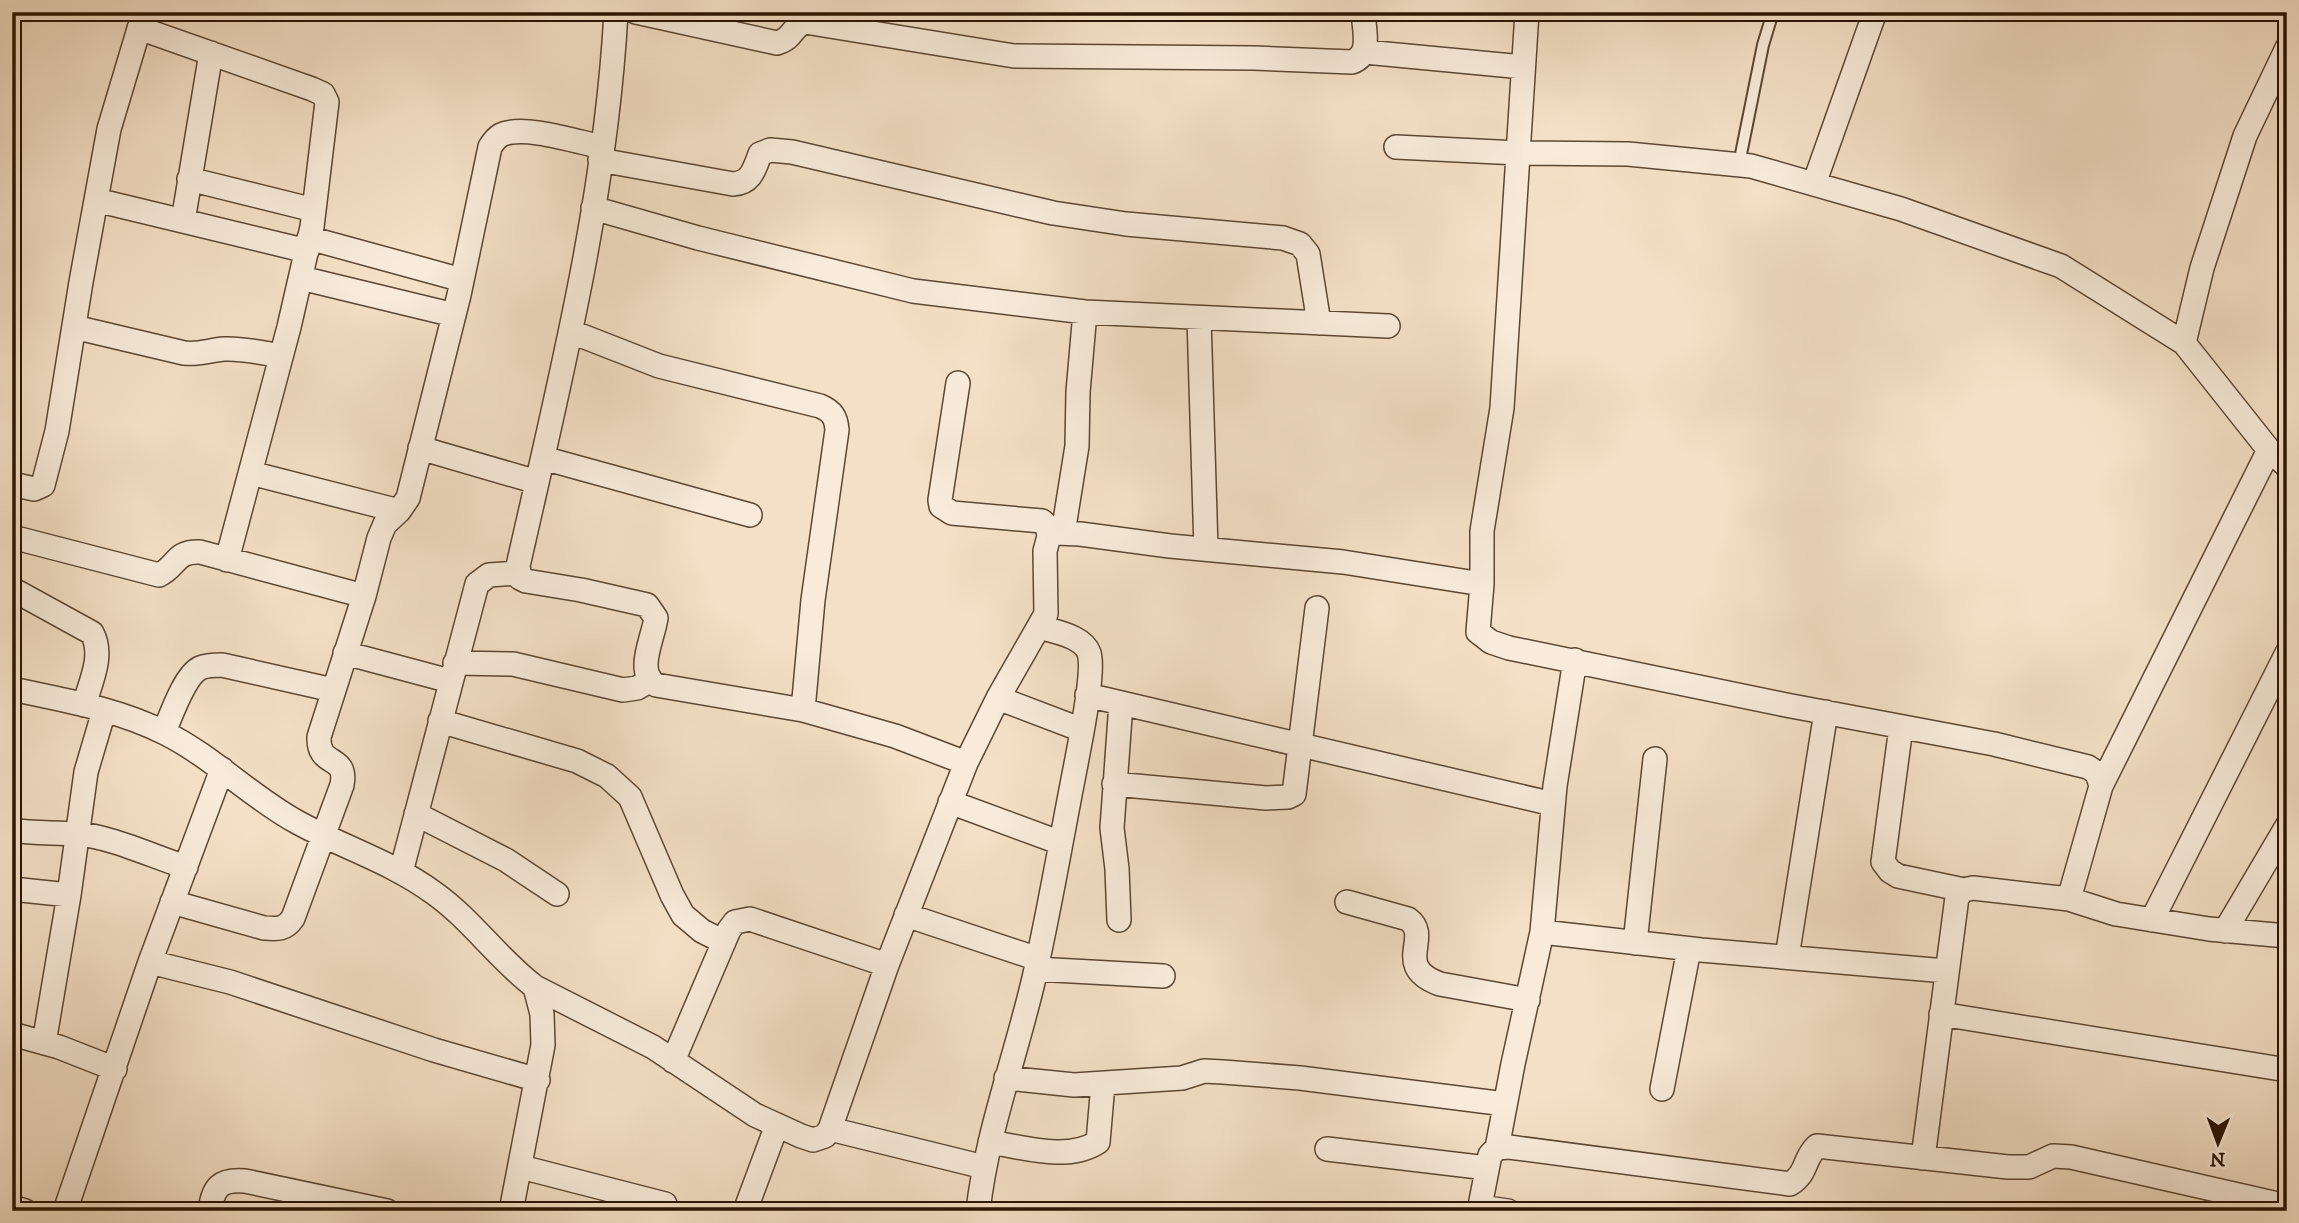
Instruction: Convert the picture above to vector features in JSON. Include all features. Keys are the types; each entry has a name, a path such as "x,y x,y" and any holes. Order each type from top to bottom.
{"street":[{"path":"616,12 613,73 572,332 518,573 520,578 526,581 647,605 656,618 646,665 649,681"},
{"path":"636,12 777,43 790,37 799,24 804,22 1014,56 1254,58 1352,62 1360,59 1365,52 1363,12"},
{"path":"1527,12 1502,408 1482,531 1478,632 1492,642 2067,761 2088,767 2097,773 2101,786"},
{"path":"1814,184 1875,12"},
{"path":"12,484 34,489 43,485 57,431 109,129 141,20 211,53 323,94 327,102 308,245 227,560"},
{"path":"2184,343 2202,268 2245,136 2287,48"},
{"path":"1365,52 1523,67"},
{"path":"183,221 211,53"},
{"path":"173,902 264,928 280,929 288,925 293,918 344,774 342,767 323,755 319,748 319,737 379,538 385,524 408,498 454,315 485,166 490,147 498,136 527,132 601,153 733,184 743,184 752,176 760,154 770,150 792,152 1053,213 1126,224 1283,238 1300,244 1308,254 1319,323"},
{"path":"1396,147 1518,153 1628,154 1751,166 1901,209 2061,265 2184,343 2269,450 2287,466"},
{"path":"189,178 314,209"},
{"path":"96,200 462,280"},
{"path":"593,208 698,239 913,290 1086,312 1388,326"},
{"path":"300,278 454,315"},
{"path":"12,689 127,717 164,732 296,821 401,872 433,892 459,913 519,975 535,987 653,1047 755,1115 813,1140 825,1136 830,1129 887,965 966,763 998,698 1046,614 1045,551 1056,535 1077,446 1078,392 1086,312"},
{"path":"1199,318 1206,549"},
{"path":"74,327 195,355 222,349 237,349 281,356"},
{"path":"572,332 659,366 830,410 838,430 813,600 803,709"},
{"path":"958,383 940,500 941,506 952,513 1042,521 1056,535 1343,562 1482,583"},
{"path":"420,448 537,482"},
{"path":"2069,899 2101,786 2269,450"},
{"path":"543,458 750,515"},
{"path":"251,472 399,511"},
{"path":"12,537 159,575 181,555 190,552 363,596"},
{"path":"401,872 477,584 489,575 518,573"},
{"path":"12,589 92,632 98,643 86,772 44,1043"},
{"path":"1114,784 1266,798 1288,797 1294,794 1317,608"},
{"path":"978,1211 984,1167 1037,964 1082,730 1091,663 1086,646 1072,637 1040,626"},
{"path":"345,653 453,672 513,664 623,690 637,688 649,681"},
{"path":"2152,920 2287,653"},
{"path":"1508,1211 1480,1209 1506,1104 1542,932 1553,804 1575,660"},
{"path":"164,732 189,678 197,669 209,665 222,665 333,690"},
{"path":"649,681 666,688 803,709 895,736 966,763"},
{"path":"1087,695 1553,804"},
{"path":"998,698 1082,730"},
{"path":"1119,920 1112,828 1121,703"},
{"path":"1787,957 1826,712"},
{"path":"440,721 577,761 607,776 630,797 671,895 683,915 702,931 724,942"},
{"path":"1901,727 1882,862 1898,876 1964,890 1998,889 2069,899 2116,914 2152,920 2287,936"},
{"path":"1635,943 1655,759"},
{"path":"65,1211 150,962 222,769"},
{"path":"950,802 1061,843"},
{"path":"416,814 506,860 556,894"},
{"path":"2225,930 2287,825"},
{"path":"12,830 98,838 186,867"},
{"path":"12,889 69,895"},
{"path":"1923,1158 1954,911 1957,897 1964,890"},
{"path":"1348,902 1408,919 1415,924 1417,931 1414,960 1416,968 1427,979 1440,984 1528,1000"},
{"path":"906,915 1037,964 1163,976"},
{"path":"673,1060 735,922 750,919 887,965"},
{"path":"1542,932 1689,949 1946,971"},
{"path":"1662,1089 1689,949"},
{"path":"150,962 242,986 435,1050 538,1080"},
{"path":"511,1211 543,1045 542,1014 535,987"},
{"path":"1941,1014 2287,1070"},
{"path":"12,1034 115,1069"},
{"path":"1006,1078 1060,1085 1103,1084 1223,1072 1300,1078 1506,1104"},
{"path":"990,1142 1057,1152 1079,1151 1090,1147 1098,1142 1103,1084"},
{"path":"745,1211 777,1125"},
{"path":"830,1129 984,1167"},
{"path":"1327,1149 1492,1158 1509,1147 1779,1184 1790,1184 1799,1179 1809,1154 1817,1146 2029,1167 2053,1156 2071,1157 2278,1206"},
{"path":"521,1167 665,1204"},
{"path":"210,1211 212,1197 218,1185 231,1180 387,1211"},
{"path":"12,1207 25,1211"}],"lane":[{"path":"1739,164 1763,45 1773,12"}]}
